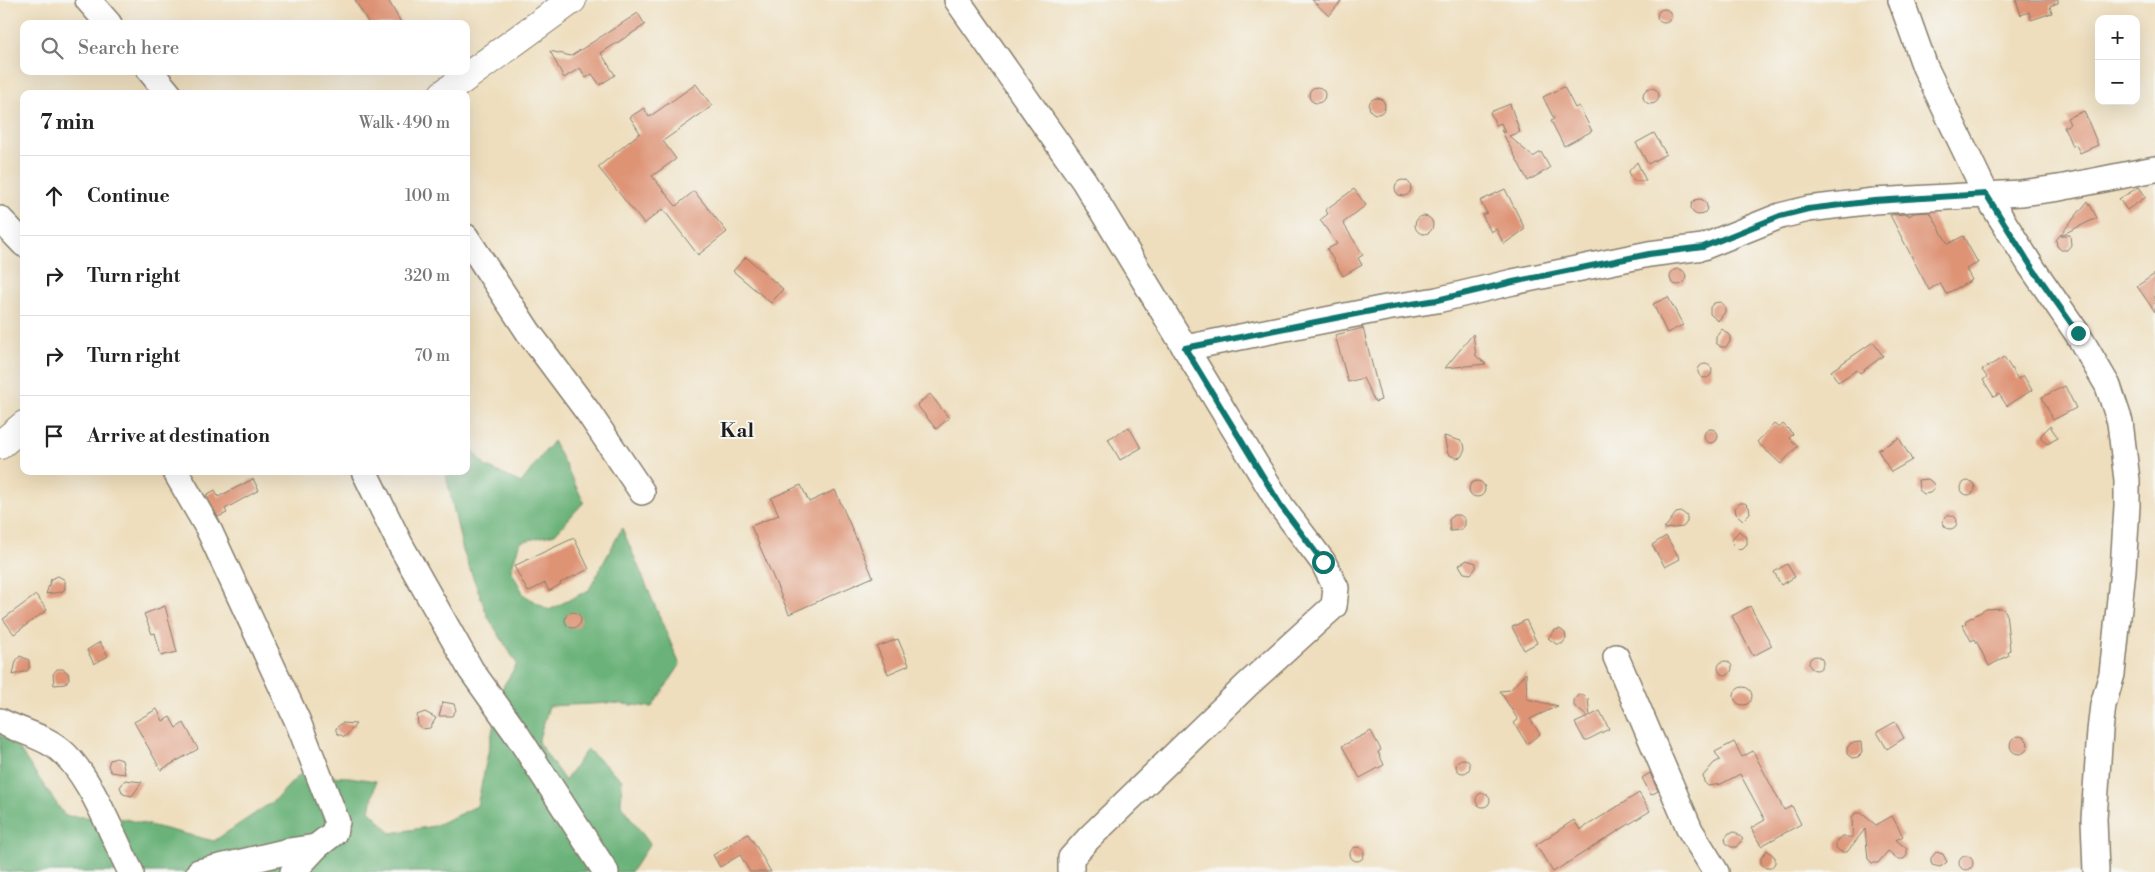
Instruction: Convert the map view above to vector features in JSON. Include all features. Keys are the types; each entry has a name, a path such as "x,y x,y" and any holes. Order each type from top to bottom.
{"main road":[{"path":"470,74 572,0"},
{"path":"448,90 469,75"},
{"path":"0,445 20,429"}],"street":[{"path":"88,0 106,20"},
{"path":"958,0 1066,155 1115,230 1154,300 1281,506 1323,562 1336,588 1334,606 1248,685 1089,838 1071,858 1071,872"},
{"path":"1901,0 1925,67 1986,194 2031,266 2078,333 2108,386 2120,422 2127,480 2127,506 2123,570 2112,674 2103,705 2100,731 2094,819 2096,872"},
{"path":"153,75 167,90"},
{"path":"1185,348 1386,308 1437,300 1649,254 1703,247 1780,216 1808,209 1874,201 2021,193 2059,188 2155,169"},
{"path":"0,219 20,240"},
{"path":"470,243 529,333 588,412 642,492"},
{"path":"177,475 208,528 298,722 338,822 334,832 316,847 293,872"},
{"path":"366,475 401,546 472,670 516,733 606,872"},
{"path":"1616,657 1690,830 1716,872"},
{"path":"0,721 58,748 75,764 131,872"},
{"path":"199,872 288,851 316,847"}],"green space":[{"path":"553,441 584,502 555,534 520,542 511,570 524,595 549,610 589,590 622,528 680,665 652,707 612,703 549,706 538,742 565,781 587,749 622,780 621,805 650,844 631,872 0,872 0,736 12,739 65,816 125,819 214,841 275,800 299,775 349,777 376,781 370,811 391,833 434,826 477,806 501,690 517,664 488,617 463,551 446,475 470,475 470,446 485,466 521,483"}],"building":[{"path":"355,0 388,0 400,20 367,20"},
{"path":"1312,0 1342,0 1329,16"},
{"path":"2016,0 2058,0 2058,3 2050,6 2052,13 2031,20 2029,12 2021,15"},
{"path":"1664,9 1669,11 1671,16 1669,21 1664,23 1659,21 1657,16 1659,11"},
{"path":"638,13 645,25 601,53 615,75 600,85 592,74 586,78 580,68 564,78 550,51 571,56"},
{"path":"696,84 712,106 663,141 676,159 652,176 676,206 694,191 727,232 698,255 663,209 644,224 598,167 640,133 630,117 644,108 649,117"},
{"path":"1317,87 1323,89 1325,95 1323,101 1317,103 1311,101 1309,95 1311,89"},
{"path":"1564,87 1575,108 1579,106 1592,131 1564,146 1551,121 1554,119 1543,97"},
{"path":"1651,88 1659,96 1651,104 1643,96"},
{"path":"1377,98 1383,100 1385,106 1383,112 1377,114 1371,112 1369,106 1371,100"},
{"path":"1510,104 1520,132 1509,136 1533,157 1541,152 1550,168 1528,181 1501,130 1505,133 1501,123 1496,125 1490,112"},
{"path":"2084,111 2098,145 2080,153 2076,145 2072,146 2064,127 2070,124 2067,118"},
{"path":"1654,133 1666,154 1648,164 1636,143"},
{"path":"1637,162 1646,181 1634,181 1630,177 1629,171"},
{"path":"1403,180 1409,182 1411,188 1409,194 1403,196 1397,194 1395,188 1397,182"},
{"path":"2139,187 2146,197 2127,210 2119,199"},
{"path":"1354,189 1366,205 1343,223 1363,255 1358,258 1362,265 1343,276 1327,249 1337,244 1320,220 1328,214 1325,210"},
{"path":"1505,189 1525,229 1504,244 1496,229 1491,232 1482,215 1487,213 1480,201"},
{"path":"1699,199 1707,207 1699,215 1691,207"},
{"path":"2088,201 2097,218 2061,235 2070,235 2071,245 2067,250 2061,250 2057,246 2056,240"},
{"path":"1930,212 1948,244 1963,236 1978,263 1966,269 1972,280 1946,294 1940,283 1929,290 1890,215 1908,214 1909,216 1914,213"},
{"path":"1420,216 1428,216 1433,221 1431,232 1420,234 1415,229 1415,221"},
{"path":"746,257 783,289 771,303 733,271"},
{"path":"1678,269 1686,277 1678,285 1670,277"},
{"path":"2155,274 2155,312 2137,286"},
{"path":"1668,297 1683,325 1667,333 1653,304"},
{"path":"1720,302 1725,306 1725,312 1718,321 1710,314 1710,307 1714,303"},
{"path":"1363,328 1381,400 1375,402 1363,378 1348,382 1335,335"},
{"path":"1722,329 1730,336 1730,342 1726,347 1721,347 1716,343 1716,337"},
{"path":"1473,334 1476,356 1486,364 1445,368"},
{"path":"1873,342 1883,356 1860,373 1857,370 1838,382 1831,371"},
{"path":"2004,357 2018,379 2023,375 2032,390 2007,406 1999,394 1994,397 1983,380 1987,377 1982,370"},
{"path":"1702,364 1708,364 1712,371 1708,378 1702,378 1698,374 1698,368"},
{"path":"2065,386 2076,408 2053,420 2042,397"},
{"path":"930,394 949,418 936,429 917,405"},
{"path":"1774,424 1779,428 1783,424 1793,434 1789,438 1798,446 1781,464 1757,442"},
{"path":"2050,426 2058,438 2047,444 2041,439 2041,435"},
{"path":"1129,427 1141,448 1120,460 1108,439"},
{"path":"1708,429 1714,429 1718,436 1714,443 1708,443 1704,439 1704,433"},
{"path":"1444,436 1461,441 1464,444 1465,449 1461,457 1456,458 1448,454"},
{"path":"1899,438 1912,460 1891,472 1878,450"},
{"path":"253,479 259,490 225,509 227,513 218,517 206,495 215,490 218,497"},
{"path":"1928,479 1933,483 1934,489 1930,493 1924,494 1919,490 1918,480"},
{"path":"1477,481 1485,489 1477,497 1469,489"},
{"path":"1965,481 1971,481 1975,488 1971,495 1965,495 1961,491 1961,485"},
{"path":"801,485 809,502 835,490 873,577 789,614 751,526 779,515 771,498"},
{"path":"1739,503 1745,503 1749,507 1750,513 1743,520 1736,514 1735,508"},
{"path":"1682,512 1687,516 1687,522 1683,527 1664,529 1676,513"},
{"path":"1453,515 1460,515 1465,519 1465,525 1461,530 1450,531 1449,520"},
{"path":"1947,515 1953,515 1957,522 1953,529 1947,529 1943,525 1943,519"},
{"path":"1739,531 1747,538 1747,544 1743,548 1737,549 1733,545 1732,539"},
{"path":"1666,536 1680,559 1665,567 1652,545"},
{"path":"574,538 589,569 560,583 549,591 545,583 528,592 514,566"},
{"path":"1467,560 1476,563 1476,568 1471,574 1464,573 1459,565"},
{"path":"1787,564 1795,577 1781,585 1774,572"},
{"path":"58,576 65,580 65,589 61,592 46,594 51,579"},
{"path":"36,595 47,610 14,634 3,619"},
{"path":"165,606 177,652 161,656 155,633 152,634 144,614"},
{"path":"1750,606 1772,646 1753,656 1732,616"},
{"path":"2002,608 2006,612 2009,655 1989,666 1975,639 1971,641 1963,625 1966,623 1965,621 1986,609"},
{"path":"573,612 581,620 573,628 565,620"},
{"path":"1526,620 1537,643 1524,650 1512,627"},
{"path":"1560,629 1565,633 1566,639 1562,644 1556,644 1548,638 1555,630"},
{"path":"898,639 909,665 888,674 877,647"},
{"path":"100,642 108,656 94,664 87,650"},
{"path":"20,656 29,660 29,668 27,671 13,675 16,661"},
{"path":"1813,656 1819,656 1823,663 1819,670 1813,670 1809,666 1809,660"},
{"path":"1722,661 1728,661 1732,668 1728,675 1722,675 1718,671 1718,665"},
{"path":"57,669 63,669 68,673 69,679 65,684 54,685 53,674"},
{"path":"1526,673 1527,699 1558,706 1530,719 1540,734 1527,744 1514,723 1518,720 1500,691 1510,690"},
{"path":"1743,687 1749,690 1752,696 1749,702 1743,705 1737,702 1734,696 1737,690"},
{"path":"1578,695 1584,695 1588,699 1590,716 1600,711 1609,729 1585,741 1575,723 1588,717 1574,706 1574,700"},
{"path":"443,702 454,704 456,710 452,716 439,716"},
{"path":"157,709 163,721 170,717 176,728 184,723 198,749 161,770 134,722"},
{"path":"425,712 436,718 430,728 423,729 418,725 417,715"},
{"path":"1895,722 1904,738 1887,749 1877,732"},
{"path":"342,723 356,724 345,737 336,731 336,728"},
{"path":"1371,731 1381,750 1378,752 1384,765 1360,778 1342,746"},
{"path":"2019,736 2025,739 2028,745 2025,751 2019,754 2013,751 2010,745 2013,739"},
{"path":"1734,742 1742,757 1753,751 1784,810 1792,806 1801,824 1761,846 1751,828 1765,820 1740,774 1721,784 1708,786 1704,782 1703,776 1714,763 1720,760 1715,752"},
{"path":"1861,742 1862,753 1858,757 1852,758 1847,754 1847,748 1851,743"},
{"path":"116,758 122,760 125,774 111,772 108,766 110,760"},
{"path":"1460,759 1466,759 1470,766 1466,773 1460,773 1456,769 1456,763"},
{"path":"1650,773 1658,791 1651,795 1642,778"},
{"path":"125,780 142,782 132,796 123,794 120,787"},
{"path":"1480,793 1486,793 1490,800 1486,807 1480,807 1476,803 1476,797"},
{"path":"1639,793 1650,811 1553,872 1536,845 1574,820 1580,830"},
{"path":"1855,813 1861,813 1876,825 1892,816 1903,836 1896,840 1907,849 1907,855 1904,859 1898,859 1888,851 1878,863 1872,863 1868,859 1865,829 1847,852 1841,852 1836,848 1836,842 1840,837 1853,837 1852,818"},
{"path":"1735,832 1743,839 1736,847 1731,847 1726,843 1725,838 1729,833"},
{"path":"748,834 771,872 750,872 740,855 720,867 713,855"},
{"path":"1354,847 1360,847 1364,854 1360,861 1354,861 1350,857 1350,851"},
{"path":"1767,850 1775,857 1775,863 1771,868 1766,868 1761,864 1761,858"},
{"path":"1936,852 1943,854 1947,862 1940,867 1932,865 1931,858"},
{"path":"1963,856 1969,856 1973,863 1969,870 1963,870 1959,866 1959,860"}],"district":[{"name":"Kal","path":"737,430"}],"route":[{"path":"1323,562 1281,506 1185,348 1386,308 1437,300 1649,254 1703,247 1780,216 1808,209 1874,201 1986,194 2031,266 2078,333"}]}
